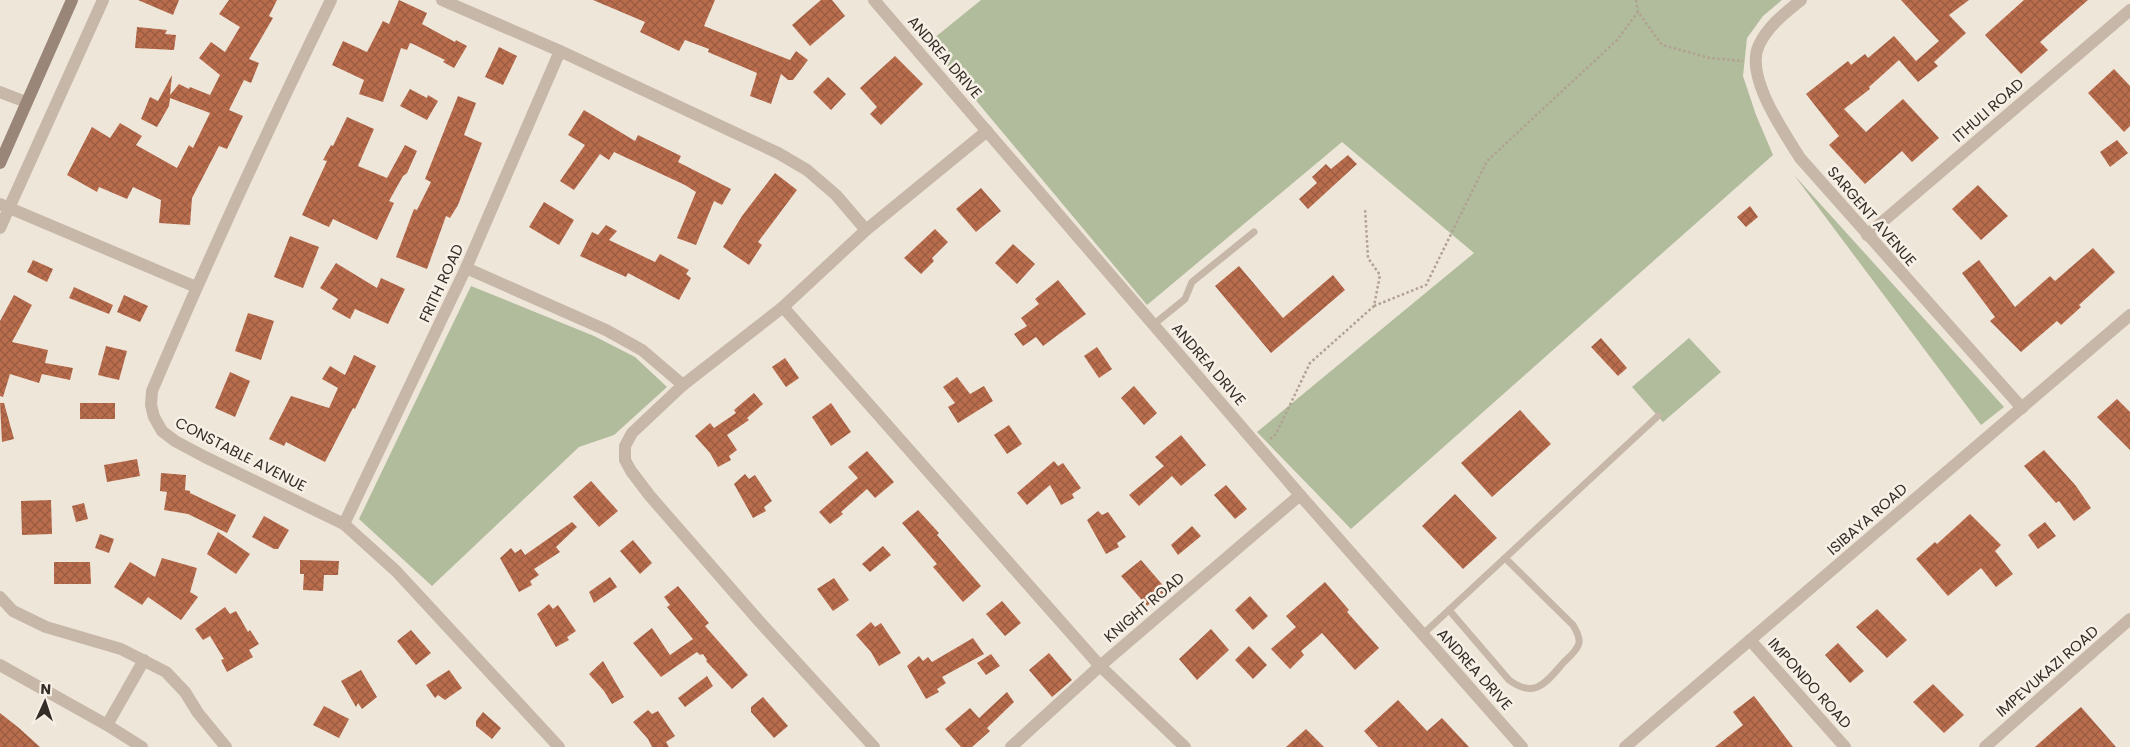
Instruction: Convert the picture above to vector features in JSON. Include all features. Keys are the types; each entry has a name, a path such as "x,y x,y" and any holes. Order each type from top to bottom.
{"main road":[{"path":"0,163 72,0"}],"street":[{"path":"0,228 5,207 103,0"},
{"name":"CONSTABLE AVENUE","path":"331,0 276,112 196,287 152,391 151,404 154,417 162,431 205,457 344,524 396,570 559,747"},
{"path":"442,0 560,51 733,131 807,170 836,195 866,230"},
{"name":"ANDREA DRIVE","path":"874,0 1260,449 1522,747"},
{"path":"1755,61 1758,47 1775,23 1801,0"},
{"name":"ITHULI ROAD","path":"1867,234 2130,10"},
{"name":"FRITH ROAD","path":"344,524 466,268 560,51"},
{"name":"SARGENT AVENUE","path":"1755,61 1757,75 1774,117 1800,158 2022,408"},
{"path":"0,92 26,102"},
{"path":"874,747 758,622 631,471 625,460 625,446 632,433 683,385 783,307 866,230 987,131"},
{"path":"5,207 196,287"},
{"path":"466,268 606,330 642,350 683,385"},
{"path":"783,307 1100,666 1185,747"},
{"name":"ISIBAYA ROAD","path":"1625,747 2130,315"},
{"name":"KNIGHT ROAD","path":"1011,747 1100,666 1300,495"},
{"path":"0,597 13,611 46,626 121,649 166,672 185,692 198,713 226,747"},
{"name":"IMPEVUKAZI ROAD","path":"1984,747 2130,619"},
{"name":"IMPONDO ROAD","path":"1750,640 1845,747"},
{"path":"108,725 144,660"},
{"path":"0,664 108,725 142,747"}],"lane":[{"path":"1153,325 1185,299 1192,282 1254,232"},
{"path":"1422,635 1658,416"},
{"path":"1449,610 1509,680 1518,687 1530,689 1542,686 1576,650 1579,642 1578,632 1505,558"}],"path":[{"path":"1636,0 1638,12 1662,45 1710,58 1755,61"},
{"path":"1260,449 1276,434 1310,363 1374,306 1426,285 1487,161 1617,40 1638,12"},
{"path":"1365,208 1368,258 1380,275 1374,306"}],"green space":[{"path":"981,0 1782,0 1763,16 1747,38 1743,76 1756,115 1773,155 1351,529 1257,432 1474,253 1342,142 1147,305 928,43"},
{"path":"1794,175 2004,407 1981,425"},
{"path":"471,286 594,336 635,357 667,387 614,435 579,447 432,586 359,519"},
{"path":"1689,338 1721,372 1663,422 1632,387"}],"building":[{"path":"138,0 179,0 173,15"},
{"path":"229,0 277,0 269,16 273,18 249,59 259,63 251,83 244,80 229,110 243,116 227,149 219,146 192,198 190,225 159,223 161,200 133,187 127,199 99,187 97,192 67,175 92,127 110,138 120,123 142,136 136,145 177,168 189,145 193,148 210,113 170,98 169,106 157,127 141,119 150,97 158,101 172,75 170,95 179,84 210,95 220,75 199,58 211,42 225,52 240,27 219,14"},
{"path":"399,0 427,13 422,24 455,42 456,40 467,46 454,68 443,62 445,60 413,44 410,43 407,50 401,48 383,102 359,94 364,80 332,65 343,41 367,52 383,21 389,24"},
{"path":"593,0 715,0 704,26 790,60 796,51 808,60 793,80 788,80 781,74 771,104 750,96 757,73 708,52 709,49 685,40 679,51 640,32 645,22"},
{"path":"821,0 832,0 845,16 810,46 792,25"},
{"path":"1901,0 1969,0 1949,15 1966,33 1934,62 1938,66 1918,82 1899,60 1869,87 1870,89 1844,109 1866,132 1903,99 1939,138 1912,162 1902,151 1865,184 1829,145 1839,136 1806,94 1848,61 1851,65 1865,54 1868,58 1894,36 1916,61 1939,41"},
{"path":"2024,0 2088,0 2040,42 2048,50 2021,74 1985,35"},
{"path":"137,27 167,30 165,34 176,35 174,50 135,48"},
{"path":"499,47 517,56 503,85 485,77"},
{"path":"895,56 923,84 881,125 870,114 877,107 860,88"},
{"path":"2114,69 2130,86 2130,126 2124,132 2088,93"},
{"path":"828,77 846,94 831,110 813,92"},
{"path":"410,89 427,98 428,95 438,101 427,120 400,106"},
{"path":"458,96 476,103 464,135 482,143 458,205 450,218 446,216 427,269 396,257 414,209 417,210 431,182 425,179"},
{"path":"584,110 635,141 638,135 681,156 678,162 731,189 722,205 714,201 696,245 677,238 696,192 685,185 614,152 609,160 600,154 574,190 560,181 585,145 568,135"},
{"path":"347,117 374,129 358,166 387,178 405,145 417,151 407,173 403,176 389,201 394,203 377,240 333,219 329,227 302,215 327,161 323,160 331,145 333,146"},
{"path":"2117,140 2128,153 2110,167 2100,152"},
{"path":"1348,155 1357,164 1308,209 1299,199 1317,183 1312,177 1326,164 1331,169"},
{"path":"775,173 797,190 758,242 762,245 749,265 723,247 742,216"},
{"path":"1978,185 2008,216 1981,240 1952,209"},
{"path":"981,188 1001,211 976,232 956,209"},
{"path":"544,202 574,220 559,245 529,227"},
{"path":"1750,206 1758,217 1746,227 1737,217"},
{"path":"606,225 617,231 609,240 655,262 660,254 689,270 686,274 691,278 679,300 628,273 626,277 580,256 592,232 598,235"},
{"path":"935,229 948,242 932,258 934,261 921,274 904,258"},
{"path":"290,236 319,247 303,288 274,277"},
{"path":"1013,244 1035,264 1017,284 995,263"},
{"path":"2093,248 2115,272 2079,305 2081,307 2061,325 2057,321 2021,352 1990,321 1995,317 1962,273 1979,260 2015,307 2050,276 2055,281"},
{"path":"33,260 53,269 47,282 27,272"},
{"path":"336,263 377,288 381,278 405,289 388,324 355,309 350,319 332,309 338,299 320,288"},
{"path":"1239,266 1283,318 1333,275 1345,290 1271,353 1215,286"},
{"path":"1058,280 1086,314 1043,346 1036,337 1023,346 1014,334 1027,326 1021,318 1039,304 1035,299"},
{"path":"74,287 113,305 109,314 69,298"},
{"path":"14,295 32,305 12,342 48,350 45,363 73,368 70,380 42,374 39,383 10,374 3,397 0,396 0,321"},
{"path":"124,295 148,306 140,322 117,312"},
{"path":"248,313 274,321 261,360 235,351"},
{"path":"1601,338 1627,368 1618,376 1591,347"},
{"path":"106,346 127,351 119,380 98,375"},
{"path":"1097,347 1112,369 1099,378 1084,356"},
{"path":"354,355 376,366 355,409 353,408 325,462 286,442 284,446 269,439 291,396 329,408 338,388 322,379 330,366 345,375"},
{"path":"785,358 799,378 786,387 772,367"},
{"path":"230,372 250,381 235,417 215,408"},
{"path":"957,377 970,394 984,386 993,401 958,423 948,407 955,403 943,387"},
{"path":"1134,386 1157,413 1144,425 1121,398"},
{"path":"754,393 763,404 747,418 749,420 727,435 737,450 729,456 731,460 718,467 710,453 695,436 710,423 714,428 736,413 734,410"},
{"path":"2117,399 2130,412 2130,450 2097,417"},
{"path":"0,403 4,403 14,439 2,442"},
{"path":"80,403 115,403 115,419 80,419"},
{"path":"831,403 851,432 831,446 812,417"},
{"path":"1520,410 1551,444 1492,497 1461,463"},
{"path":"1009,425 1022,444 1007,454 994,435"},
{"path":"1181,435 1206,465 1181,486 1172,476 1139,506 1129,495 1164,466 1155,457"},
{"path":"2044,450 2076,486 2091,508 2074,521 2059,501 2056,503 2024,466"},
{"path":"867,451 894,482 875,498 867,489 841,512 843,514 830,524 819,512 858,478 848,467"},
{"path":"137,459 140,476 107,482 104,465"},
{"path":"1054,461 1058,466 1063,463 1081,488 1072,494 1074,498 1061,505 1050,485 1027,505 1017,493"},
{"path":"161,473 186,475 185,490 236,515 227,533 188,514 164,510 167,492 160,491"},
{"path":"745,474 749,479 755,475 772,501 764,507 766,511 753,518 734,484"},
{"path":"591,481 618,511 599,527 573,497"},
{"path":"1226,485 1247,509 1235,519 1214,495"},
{"path":"1455,494 1497,538 1463,569 1422,526"},
{"path":"51,500 52,534 22,535 21,501"},
{"path":"84,503 88,519 76,522 72,506"},
{"path":"918,510 981,586 963,602 933,567 937,564 902,523"},
{"path":"1098,511 1102,515 1108,512 1126,537 1117,543 1119,547 1106,554 1087,520"},
{"path":"1970,514 2001,545 1995,551 2013,574 1996,587 1981,568 1948,596 1916,559 1935,542 1937,544"},
{"path":"264,516 289,530 278,549 274,549 252,537"},
{"path":"572,522 577,527 556,547 560,552 534,569 539,575 530,581 532,585 519,592 500,558 511,548 515,553 521,549 525,555"},
{"path":"2045,522 2056,536 2038,549 2028,535"},
{"path":"1192,526 1201,536 1178,555 1171,545"},
{"path":"218,532 250,554 236,574 207,554"},
{"path":"100,534 114,539 109,553 95,548"},
{"path":"633,540 652,563 640,574 620,551"},
{"path":"883,546 891,555 870,572 862,564"},
{"path":"162,558 197,568 190,592 198,597 181,620 148,597 142,605 114,587 130,562 155,577"},
{"path":"300,560 339,561 338,575 324,575 323,591 303,590 304,574 300,574"},
{"path":"1141,560 1167,590 1147,606 1121,576"},
{"path":"54,562 90,562 91,584 54,584"},
{"path":"610,577 617,587 594,603 589,592"},
{"path":"834,578 849,600 833,611 817,589"},
{"path":"1325,582 1349,610 1347,612 1379,648 1355,670 1322,633 1301,651 1304,655 1290,669 1271,649 1296,627 1286,616"},
{"path":"678,586 709,623 705,626 748,675 732,689 706,661 703,654 700,655 697,652 661,677 633,643 652,628 670,655 693,639 667,607 670,605 664,597"},
{"path":"1250,596 1268,616 1253,630 1235,610"},
{"path":"1002,601 1021,623 1005,636 986,614"},
{"path":"549,604 553,609 558,605 576,631 567,637 569,640 556,647 537,614"},
{"path":"225,607 230,614 236,611 248,632 250,630 259,644 249,650 253,657 227,672 221,660 224,659 210,636 203,640 195,629"},
{"path":"1877,609 1907,640 1887,658 1856,627"},
{"path":"871,622 875,627 881,623 901,653 879,666 871,652 856,635"},
{"path":"1211,629 1229,650 1197,680 1179,659"},
{"path":"411,630 431,653 416,665 397,641"},
{"path":"973,638 984,654 942,677 946,683 937,689 939,692 926,699 907,666 919,656 923,661 928,657 932,662"},
{"path":"1838,643 1864,671 1850,683 1825,655"},
{"path":"1249,646 1267,665 1253,679 1235,660"},
{"path":"1049,653 1072,680 1052,697 1029,670"},
{"path":"991,654 1000,666 986,675 977,663"},
{"path":"603,661 624,697 612,704 604,691 589,674"},
{"path":"361,670 377,697 362,709 358,703 356,707 341,681"},
{"path":"449,670 462,688 445,700 438,695 435,698 426,685"},
{"path":"707,676 713,686 685,707 678,698"},
{"path":"1933,684 1964,715 1944,733 1913,702"},
{"path":"1007,692 1014,702 987,728 990,731 972,747 961,747 945,729 970,708 979,718"},
{"path":"1754,696 1793,747 1715,747 1743,725 1733,712"},
{"path":"763,697 788,726 774,738 751,712 751,707"},
{"path":"1398,700 1427,731 1442,718 1469,747 1378,747 1364,731"},
{"path":"324,706 349,719 339,738 313,725"},
{"path":"2081,707 2116,747 2035,747 2061,724"},
{"path":"648,710 652,714 658,711 675,736 666,742 669,747 652,747 648,739 633,722"},
{"path":"483,712 501,728 492,739 476,726 476,721"},
{"path":"0,713 19,728 40,747 0,747"},
{"path":"1306,729 1324,747 1286,747"}]}
